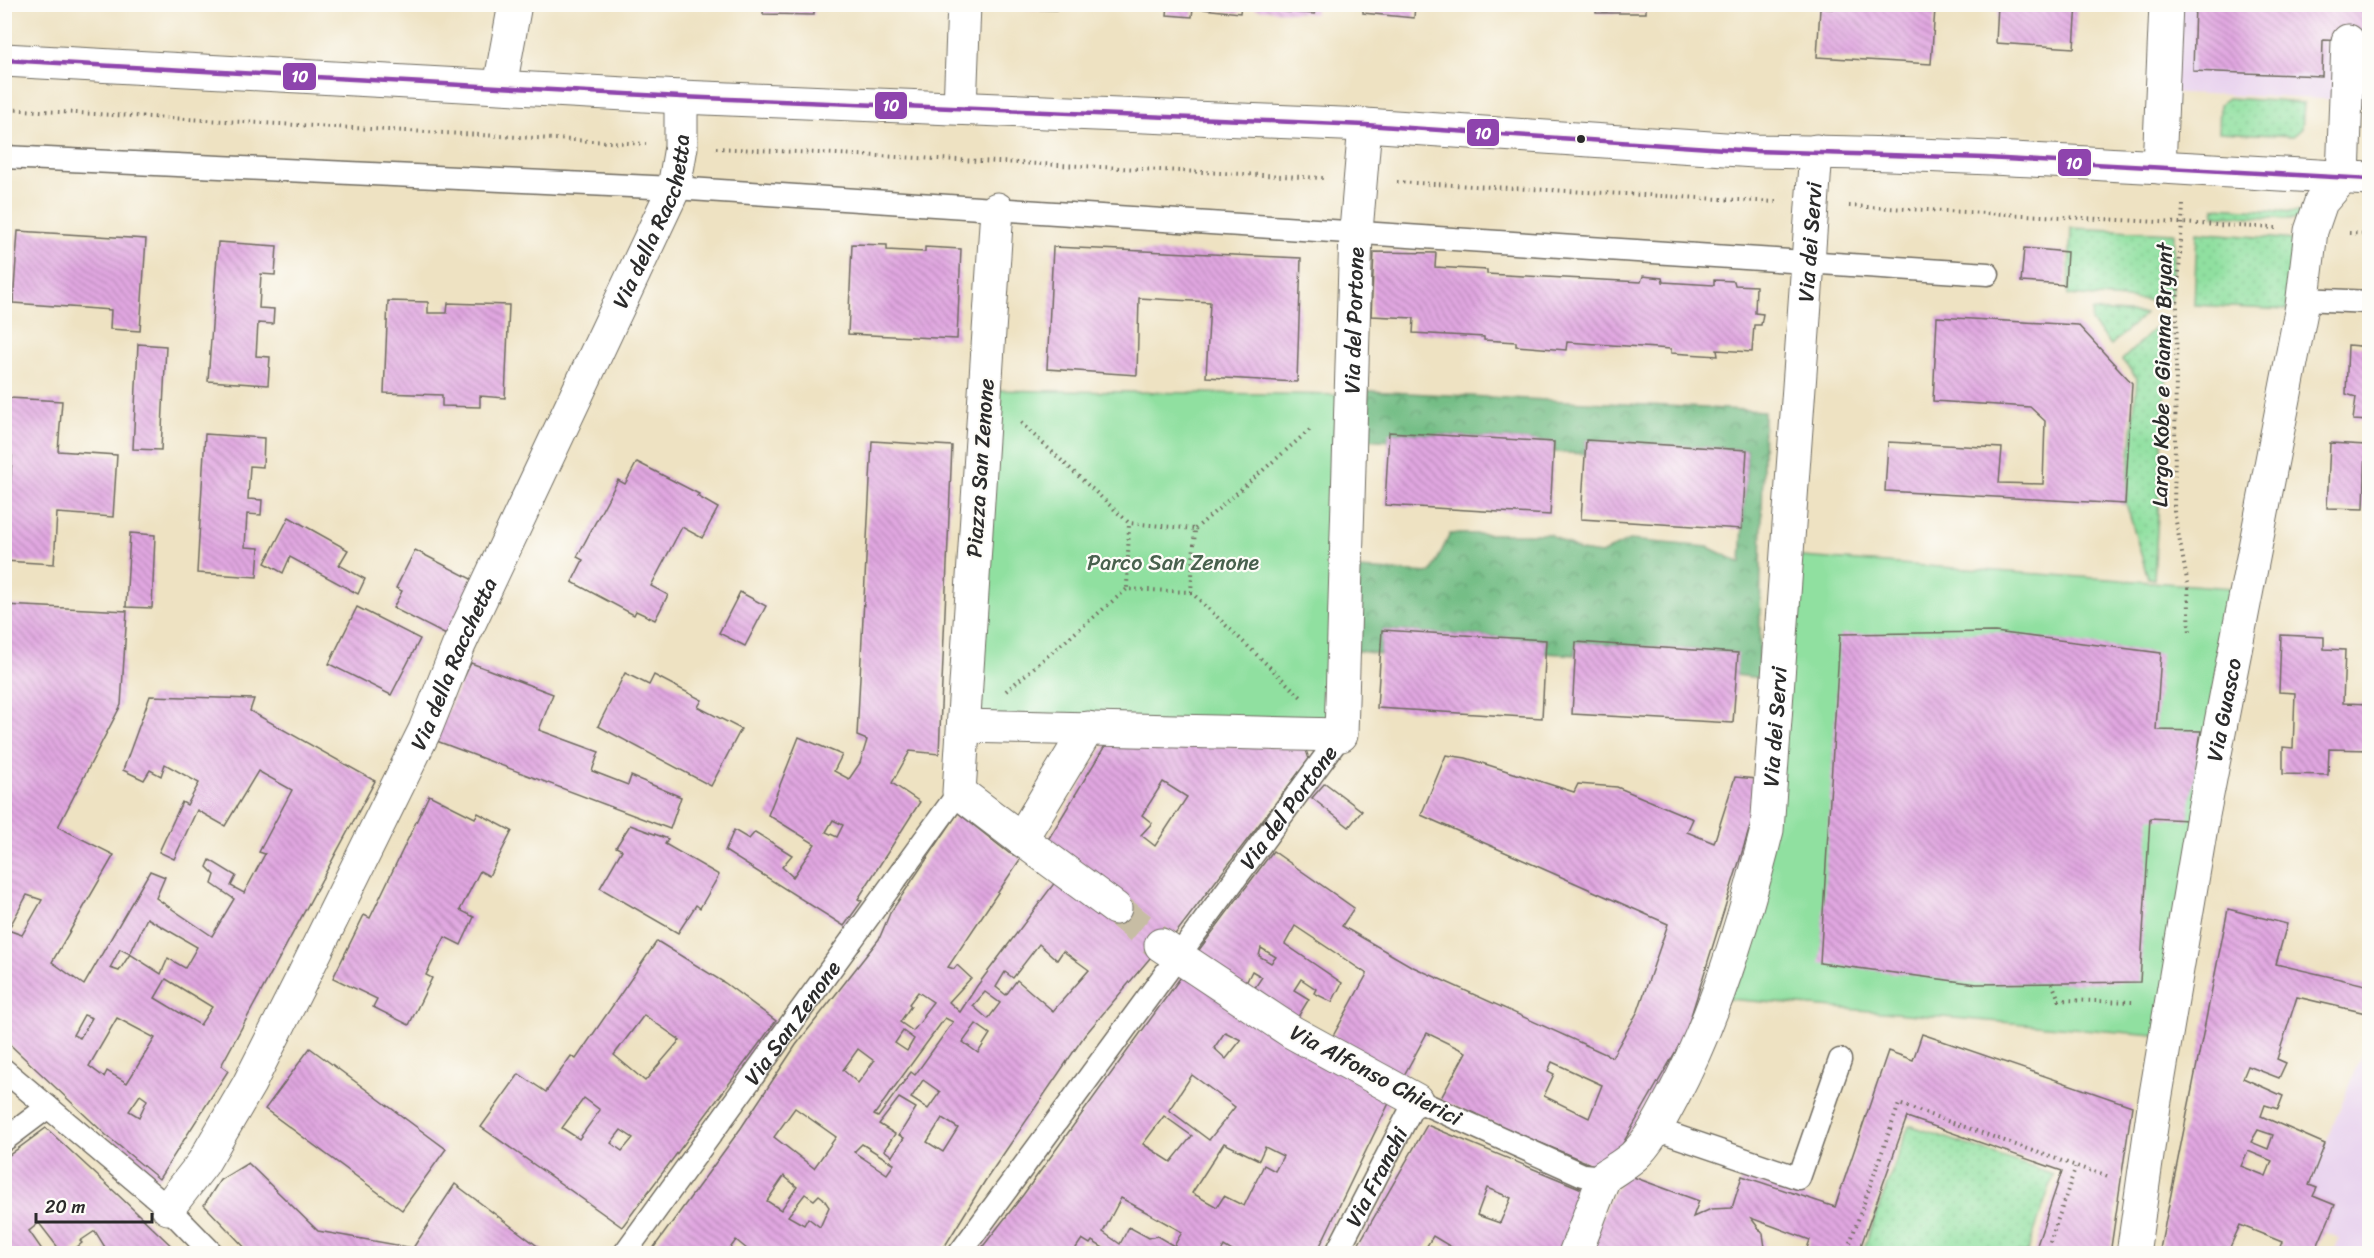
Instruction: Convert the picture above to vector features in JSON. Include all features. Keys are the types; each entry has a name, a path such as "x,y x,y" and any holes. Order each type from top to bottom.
{"street":[{"path":"500,86 515,4"},
{"path":"960,108 964,4"},
{"path":"2159,167 2166,4"},
{"path":"4,60 681,97 1365,125 1755,151 1816,151 2356,178 2348,41"},
{"name":"Via della Racchetta","path":"168,1208 203,1162 244,1094 303,977 424,730 459,645 674,189 681,147 681,97"},
{"name":"Via del Portone","path":"1341,735 1356,231 1365,125"},
{"name":"Via dei Servi","path":"1604,1177 1634,1156 1655,1130 1685,1074 1716,998 1752,891 1767,830 1816,151"},
{"name":"Via Guasco","path":"2133,1254 2203,815 2303,299 2311,231 2321,202 2356,178"},
{"name":"Piazza San Zenone","path":"959,792 996,209"},
{"path":"964,726 1341,735"},
{"path":"1022,839 1088,728"},
{"path":"959,792 1115,908"},
{"name":"Via Alfonso Chierici","path":"1168,950 1292,1032 1416,1100"},
{"path":"1575,1254 1604,1177"}],"lane":[{"path":"4,157 674,189 1356,231 1988,274"},
{"path":"2303,299 2370,302"},
{"name":"Via del Portone","path":"959,1254 1168,950 1341,735"},
{"name":"Via San Zenone","path":"624,1254 959,792"},
{"path":"1655,1130 1798,1178 1840,1060"},
{"path":"4,1070 168,1208 213,1254"},
{"name":"Via Alfonso Chierici","path":"1416,1100 1583,1175 1604,1177"},
{"name":"Via Franchi","path":"1336,1254 1416,1100"},
{"path":"4,1140 48,1107"}],"path":[{"path":"4,109 681,147 2181,222 2370,234"},
{"name":"Largo Kobe e Gianna Bryant","path":"2181,222 2177,305 2174,511 2188,585 2190,635"},
{"path":"985,390 1129,524 1195,529 1351,394"},
{"path":"1127,589 1129,524"},
{"path":"1191,592 1195,529"},
{"path":"964,726 1127,589 1191,592 1341,735"},
{"path":"2052,983 2059,1000 2172,1004"},
{"path":"1846,1254 1899,1104 2076,1166 2046,1254"}],"shaded area":[{"path":"2166,5 2369,5 2369,101 2161,92"},
{"path":"2369,1035 2369,1253 2333,1253 2339,1238 2324,1232 2335,1205 2313,1196 2316,1188 2309,1185"}],"green space":[{"path":"2228,98 2304,103 2302,129 2293,136 2219,132 2220,104"},
{"path":"2215,207 2313,213 2310,220 2214,215"},
{"path":"2071,228 2174,233 2171,302 2068,295"},
{"path":"2197,232 2294,240 2287,310 2194,305"},
{"path":"2092,311 2145,314 2111,345 2091,322"},
{"path":"2155,328 2163,335 2169,334 2154,579 2148,578 2126,503 2137,378 2122,360"},
{"name":"Parco San Zenone","path":"985,390 1351,395 1341,735 964,726"},
{"path":"1368,391 1764,411 1759,678 1736,675 1737,653 1576,642 1575,655 1545,653 1546,640 1382,630 1380,654 1351,650 1357,569 1431,573 1450,534 1549,534 1580,551 1601,554 1629,540 1708,547 1741,563 1747,450 1586,440 1585,454 1554,452 1554,442 1390,432 1389,441 1365,439"},
{"path":"1788,556 2246,589 2166,1036 1716,998 1752,891"},
{"path":"1909,1125 2054,1175 2027,1253 1862,1253"}],"building":[{"path":"764,4 814,4 814,15 763,14"},
{"path":"1025,4 1057,4 1056,10 1025,9"},
{"path":"1168,4 1241,4 1240,13 1193,8 1192,17 1167,15"},
{"path":"1254,4 1316,4 1315,14 1254,9"},
{"path":"1363,4 1415,4 1414,18 1363,13"},
{"path":"1596,4 1646,4 1646,13 1596,13"},
{"path":"1833,4 1923,4 1923,9 1935,9 1931,64 1817,57 1820,8 1833,9"},
{"path":"1998,4 2077,4 2074,48 1996,43"},
{"path":"2195,4 2370,4 2370,42 2323,40 2322,76 2193,71"},
{"path":"18,231 146,239 140,331 110,329 111,310 13,303"},
{"path":"218,242 277,246 275,275 261,274 259,308 274,309 273,324 258,323 256,356 270,357 268,385 208,381"},
{"path":"852,244 887,245 887,250 925,252 925,247 961,249 957,339 848,334"},
{"path":"1053,247 1301,258 1297,382 1206,377 1210,302 1139,298 1137,375 1047,369"},
{"path":"2024,248 2067,252 2065,285 2021,282"},
{"path":"1374,252 1436,253 1435,267 1487,270 1487,274 1641,282 1643,276 1662,278 1663,282 1714,285 1714,280 1734,281 1735,285 1756,286 1755,313 1763,314 1761,325 1754,325 1752,352 1717,350 1718,356 1671,353 1671,349 1567,342 1566,350 1516,346 1516,342 1484,340 1484,337 1413,333 1414,318 1371,316"},
{"path":"388,301 428,302 428,313 447,313 448,303 509,305 505,398 480,396 480,407 442,406 442,395 384,393"},
{"path":"1937,317 2078,325 2132,383 2125,504 1885,491 1888,442 2002,448 1999,483 2043,484 2045,421 2030,407 1933,401"},
{"path":"138,344 166,346 161,450 133,449"},
{"path":"2348,345 2370,347 2370,421 2353,420 2356,397 2346,394"},
{"path":"9,398 62,401 58,451 117,455 113,517 57,513 54,564 4,561 4,506 9,506 12,456 5,456"},
{"path":"1389,432 1554,442 1550,515 1385,505"},
{"path":"205,434 264,438 263,467 250,466 248,499 262,500 261,515 247,514 245,547 259,548 257,577 197,573"},
{"path":"1586,440 1747,450 1742,529 1581,519"},
{"path":"872,441 952,446 939,754 910,751 892,783 920,802 858,899 862,901 844,926 725,851 734,830 749,839 755,832 792,855 782,867 793,877 815,844 768,815 799,737 842,755 834,771 849,779 860,763 867,740 857,736","holes":["833,820 843,825 837,837 826,832"]},
{"path":"2330,443 2366,445 2364,509 2327,508"},
{"path":"637,462 699,494 697,496 718,508 702,538 682,527 651,586 668,595 655,620 636,611 634,615 572,582 583,560 577,557 618,480 625,484"},
{"path":"289,517 348,550 339,565 365,579 358,594 290,557 283,573 265,563"},
{"path":"130,533 155,535 152,608 126,607"},
{"path":"415,550 481,584 454,639 393,608 402,591 396,588"},
{"path":"740,592 766,606 745,646 719,633"},
{"path":"4,605 127,611 121,705 58,827 114,855 52,962 84,985 150,871 165,877 156,898 212,936 234,899 212,884 215,875 207,867 210,860 236,876 231,886 244,893 265,854 259,852 292,790 258,771 225,826 197,810 174,859 159,852 182,802 187,805 199,783 165,764 161,776 150,770 144,780 123,770 150,696 254,699 250,711 375,781 221,1066 228,1071 159,1179 106,1135 4,1039","holes":["27,895 42,900 22,935 8,930","147,918 197,947 185,968 168,958 161,974 130,954","120,949 130,954 119,971 110,968","166,979 212,1007 200,1025 155,998","84,1015 92,1018 80,1038 73,1035","117,1018 155,1038 127,1083 107,1071 104,1077 89,1066","140,1095 147,1100 139,1117 129,1111"]},
{"path":"357,607 420,639 391,695 329,664"},
{"path":"1382,630 1546,640 1542,718 1377,708"},
{"path":"1995,632 2161,653 2156,730 2201,731 2188,820 2150,818 2140,982 1977,984 1820,963 1840,634"},
{"path":"2281,635 2324,637 2324,649 2345,650 2343,703 2370,704 2370,750 2329,749 2328,775 2283,774 2283,747 2293,748 2295,693 2279,692"},
{"path":"1576,642 1738,653 1733,723 1572,714"},
{"path":"471,663 553,694 539,730 599,752 592,771 628,785 631,776 681,797 670,829 434,740"},
{"path":"625,673 649,685 654,675 702,700 698,707 741,729 711,786 598,726"},
{"path":"1106,744 1305,747 1309,759 1173,937 1161,945 1085,1035 985,1181 940,1254 753,1254 736,1240 726,1254 649,1254 741,1128 796,1045 879,939 890,913 958,813 1009,853 1021,858 948,967 954,969 957,965 971,978 949,1002 960,1012 1059,877 1046,843","holes":["1163,782 1187,797 1155,846 1141,835 1152,823 1142,815","1039,944 1057,960 1063,951 1089,970 1053,1011 1017,980 1006,995 996,987 1005,972 1013,978","918,992 933,1002 913,1031 900,1022","985,992 1000,1003 988,1019 973,1006","945,1018 953,1022 915,1075 911,1072 878,1117 874,1115","976,1024 990,1034 978,1053 963,1042","903,1031 914,1039 907,1051 895,1043","858,1049 874,1061 858,1083 843,1070","923,1080 940,1092 928,1109 911,1098","899,1098 916,1108 899,1135 904,1138 892,1156 884,1150 895,1134 879,1124","795,1108 836,1137 814,1168 774,1137","942,1118 958,1128 943,1152 927,1142","862,1144 894,1164 887,1174 854,1152","784,1176 797,1187 781,1210 767,1201","805,1194 814,1200 819,1195 829,1207 820,1227 808,1218 804,1225 788,1216"]},
{"path":"1446,755 1466,758 1574,792 1578,784 1617,787 1693,819 1687,832 1714,843 1735,777 1757,779 1754,814 1685,1035 1607,1171 1440,1100 1466,1052 1427,1033 1397,1088 1333,1036 1367,974 1295,926 1285,944 1342,983 1332,1002 1314,993 1316,989 1301,979 1294,990 1309,999 1293,1025 1193,958 1273,851 1354,908 1342,926 1411,966 1612,1057 1638,1011 1668,924 1421,815","holes":["1261,948 1276,957 1271,963 1259,956","1252,971 1262,977 1254,989 1246,983","1552,1062 1602,1085 1589,1118 1544,1096 1554,1074 1548,1071"]},
{"path":"1325,783 1362,811 1349,827 1312,798"},
{"path":"429,795 475,818 478,813 512,831 489,876 480,871 460,910 474,917 461,945 445,937 426,975 432,978 409,1025 373,1007 377,999 333,978 364,915 370,918"},
{"path":"630,825 668,839 665,844 719,875 700,908 696,905 678,933 600,888 622,850 616,847"},
{"path":"2228,909 2287,924 2276,964 2370,986 2370,1014 2297,997 2277,1059 2286,1063 2279,1078 2248,1066 2243,1078 2283,1096 2278,1109 2265,1105 2261,1116 2325,1144 2309,1185 2317,1188 2313,1196 2335,1205 2314,1254 2277,1254 2282,1242 2240,1225 2227,1254 2159,1254","holes":["2258,1130 2273,1135 2268,1149 2251,1142","2248,1151 2272,1161 2266,1176 2241,1166"]},
{"path":"657,941 725,983 776,1021 622,1227 481,1127 519,1074 546,1092 571,1056 576,1059","holes":["644,1015 680,1040 645,1081 614,1055","584,1098 600,1110 579,1139 562,1128","621,1130 633,1138 622,1151 611,1143"]},
{"path":"1186,970 1391,1099 1316,1254 1237,1254 1224,1246 1220,1254 1113,1254 1092,1241 1090,1244 1082,1239 1072,1254 977,1254 1023,1195","holes":["1225,1032 1241,1040 1226,1059 1214,1048","1192,1075 1235,1107 1209,1140 1169,1110","1164,1116 1192,1136 1171,1162 1143,1144","1224,1143 1259,1160 1265,1147 1283,1156 1275,1171 1264,1165 1244,1206 1224,1196 1217,1207 1192,1193","1121,1198 1182,1232 1174,1246 1157,1236 1149,1238 1129,1227 1120,1244 1103,1232"]},
{"path":"1922,1034 2132,1106 2110,1254 2034,1254 2062,1171 1907,1117 1858,1254 1805,1254 1810,1240 1751,1218 1763,1234 1766,1254 1586,1254 1608,1203 1625,1174 1699,1201 1693,1217 1711,1209 1732,1208 1742,1176 1835,1207 1888,1051 1913,1060"},
{"path":"310,1048 446,1149 402,1210 265,1109"},
{"path":"1427,1125 1594,1194 1565,1254 1450,1254 1453,1248 1433,1236 1422,1254 1353,1254","holes":["1487,1188 1511,1198 1500,1223 1477,1215"]},
{"path":"46,1128 180,1254 105,1254 108,1252 95,1231 80,1241 82,1243 72,1251 74,1254 63,1254 39,1223 29,1231 45,1254 4,1254 4,1159"},
{"path":"248,1163 318,1231 413,1248 455,1184 548,1254 251,1254 204,1205 220,1180"}],"tunnel":[{"path":"1115,908 1161,945"}],"transit line":[{"name":"10","path":"4,60 681,97 1365,125 1755,151 1986,158 2370,179"}]}
